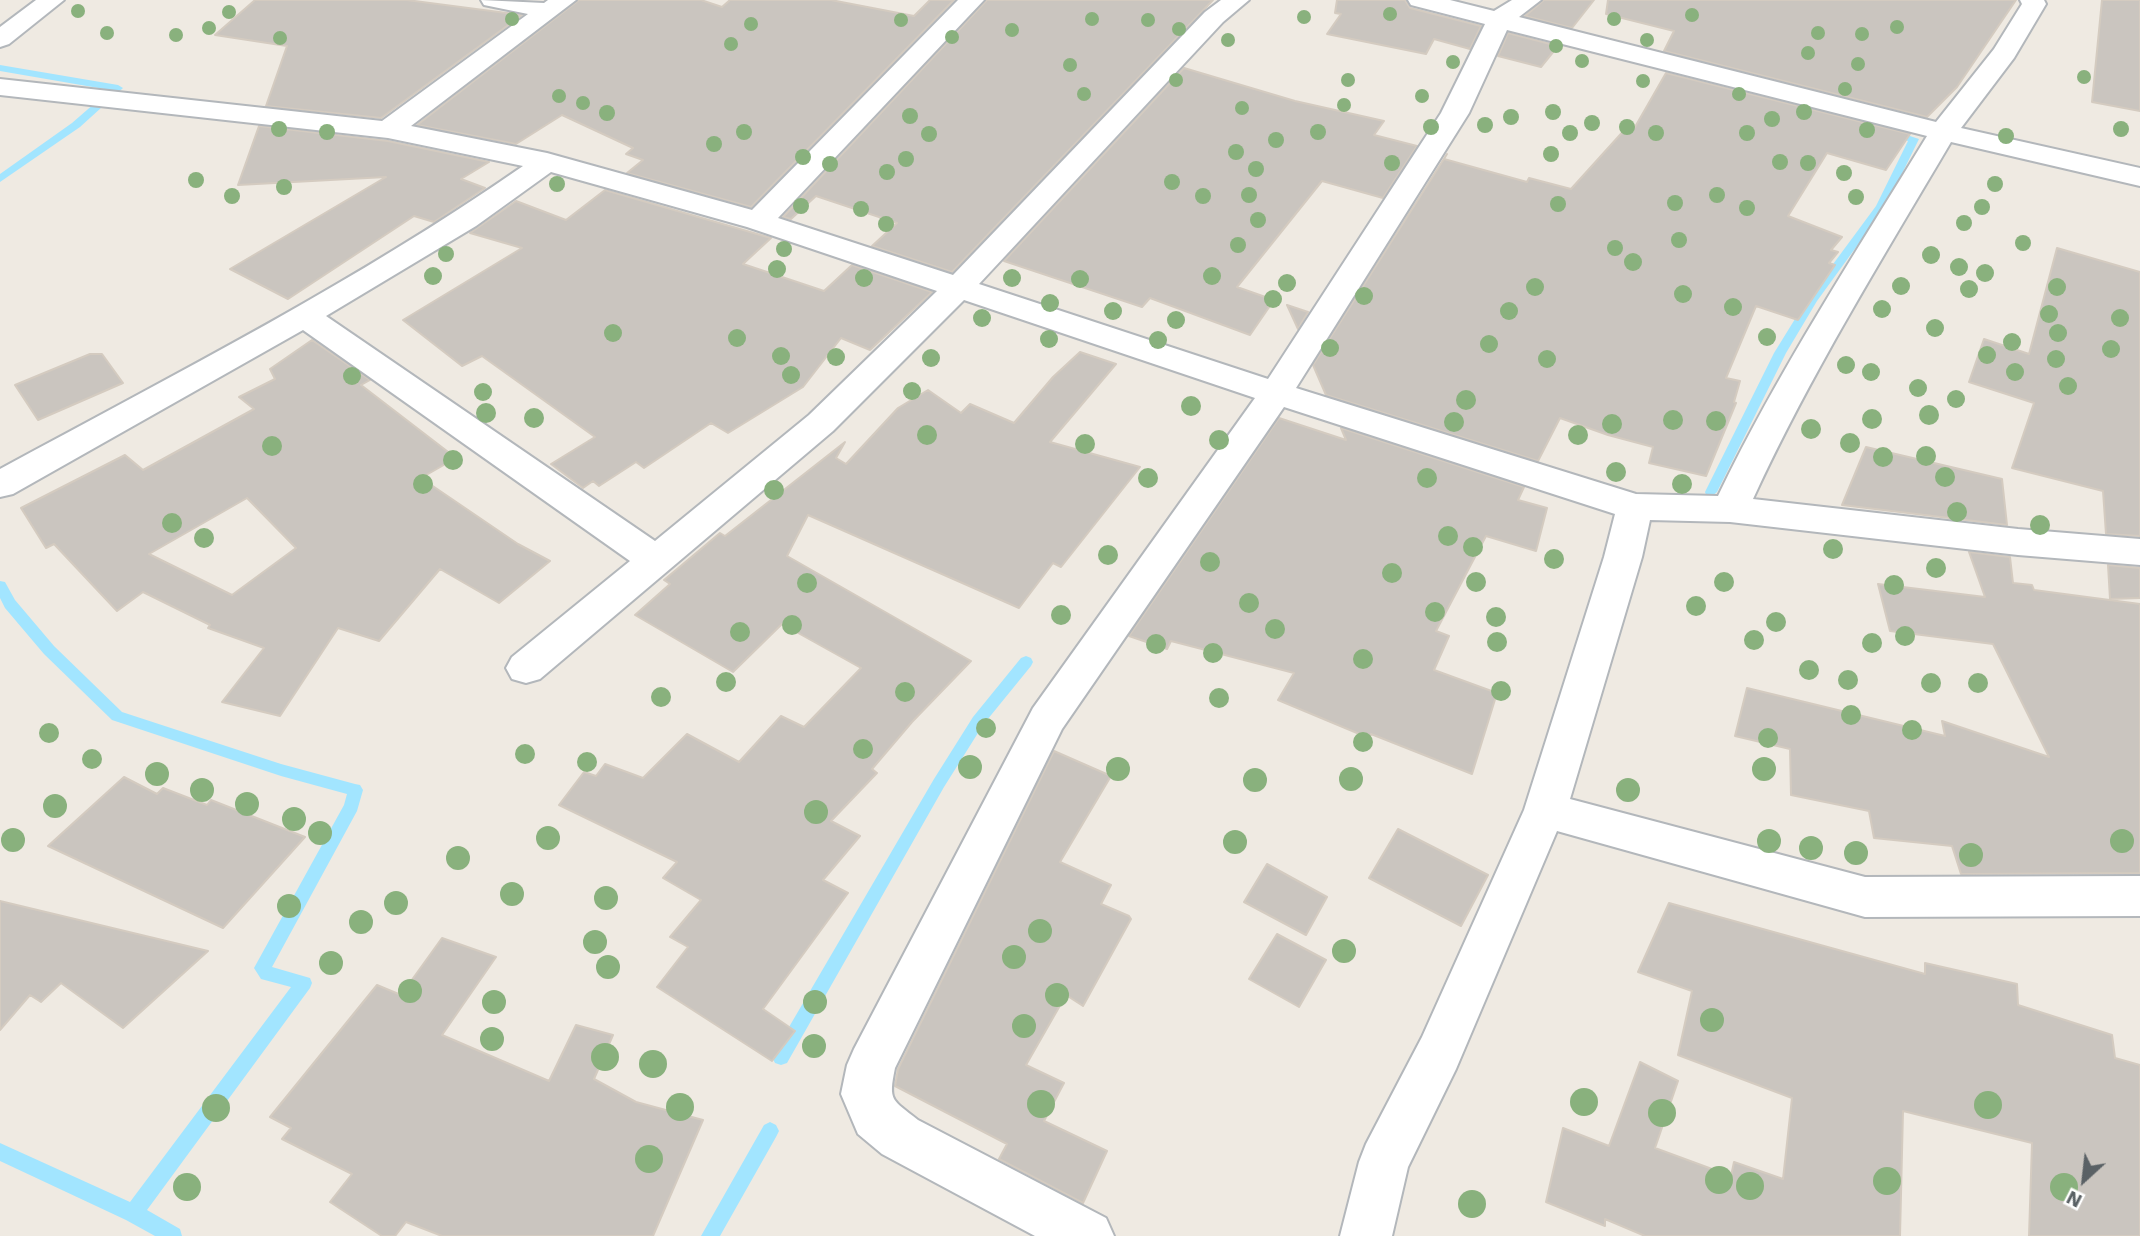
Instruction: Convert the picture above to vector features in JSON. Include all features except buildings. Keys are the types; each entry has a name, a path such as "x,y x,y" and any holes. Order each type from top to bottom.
{"street":[{"path":"0,39 52,0"},
{"path":"493,0 556,5"},
{"path":"758,221 972,0"},
{"path":"526,668 821,423 959,287 1214,17 1237,0"},
{"path":"1420,0 1514,9 1943,132 2140,177"},
{"path":"1730,509 1755,456 1833,316 1943,132 2005,52 2034,4 2032,0"},
{"path":"388,130 556,5"},
{"path":"1088,1236 900,1137 876,1117 865,1094 871,1065 1047,719 1276,393 1455,113 1514,9"},
{"path":"0,87 388,130 547,162 758,221 1276,393 1635,507 1730,509 2004,540 2140,552"},
{"path":"0,485 304,316 465,220 547,162"},
{"path":"304,316 656,560"},
{"path":"1366,1236 1384,1162 1438,1053 1545,810 1623,557 1635,507"},
{"path":"1545,810 1865,897 2140,896"}],"waterway":[{"path":"0,68 118,88 76,125 0,179"},
{"path":"1711,492 1780,353 1812,300 1881,206 1914,139 1889,132"},
{"path":"0,586 10,604 49,650 117,716 281,770 355,790 352,806 262,968 267,974 304,983 133,1213"},
{"path":"781,1057 939,783 978,721 1026,662"},
{"path":"710,1236 770,1131"},
{"path":"0,1152 133,1213"},
{"path":"133,1213 173,1236"}]}
